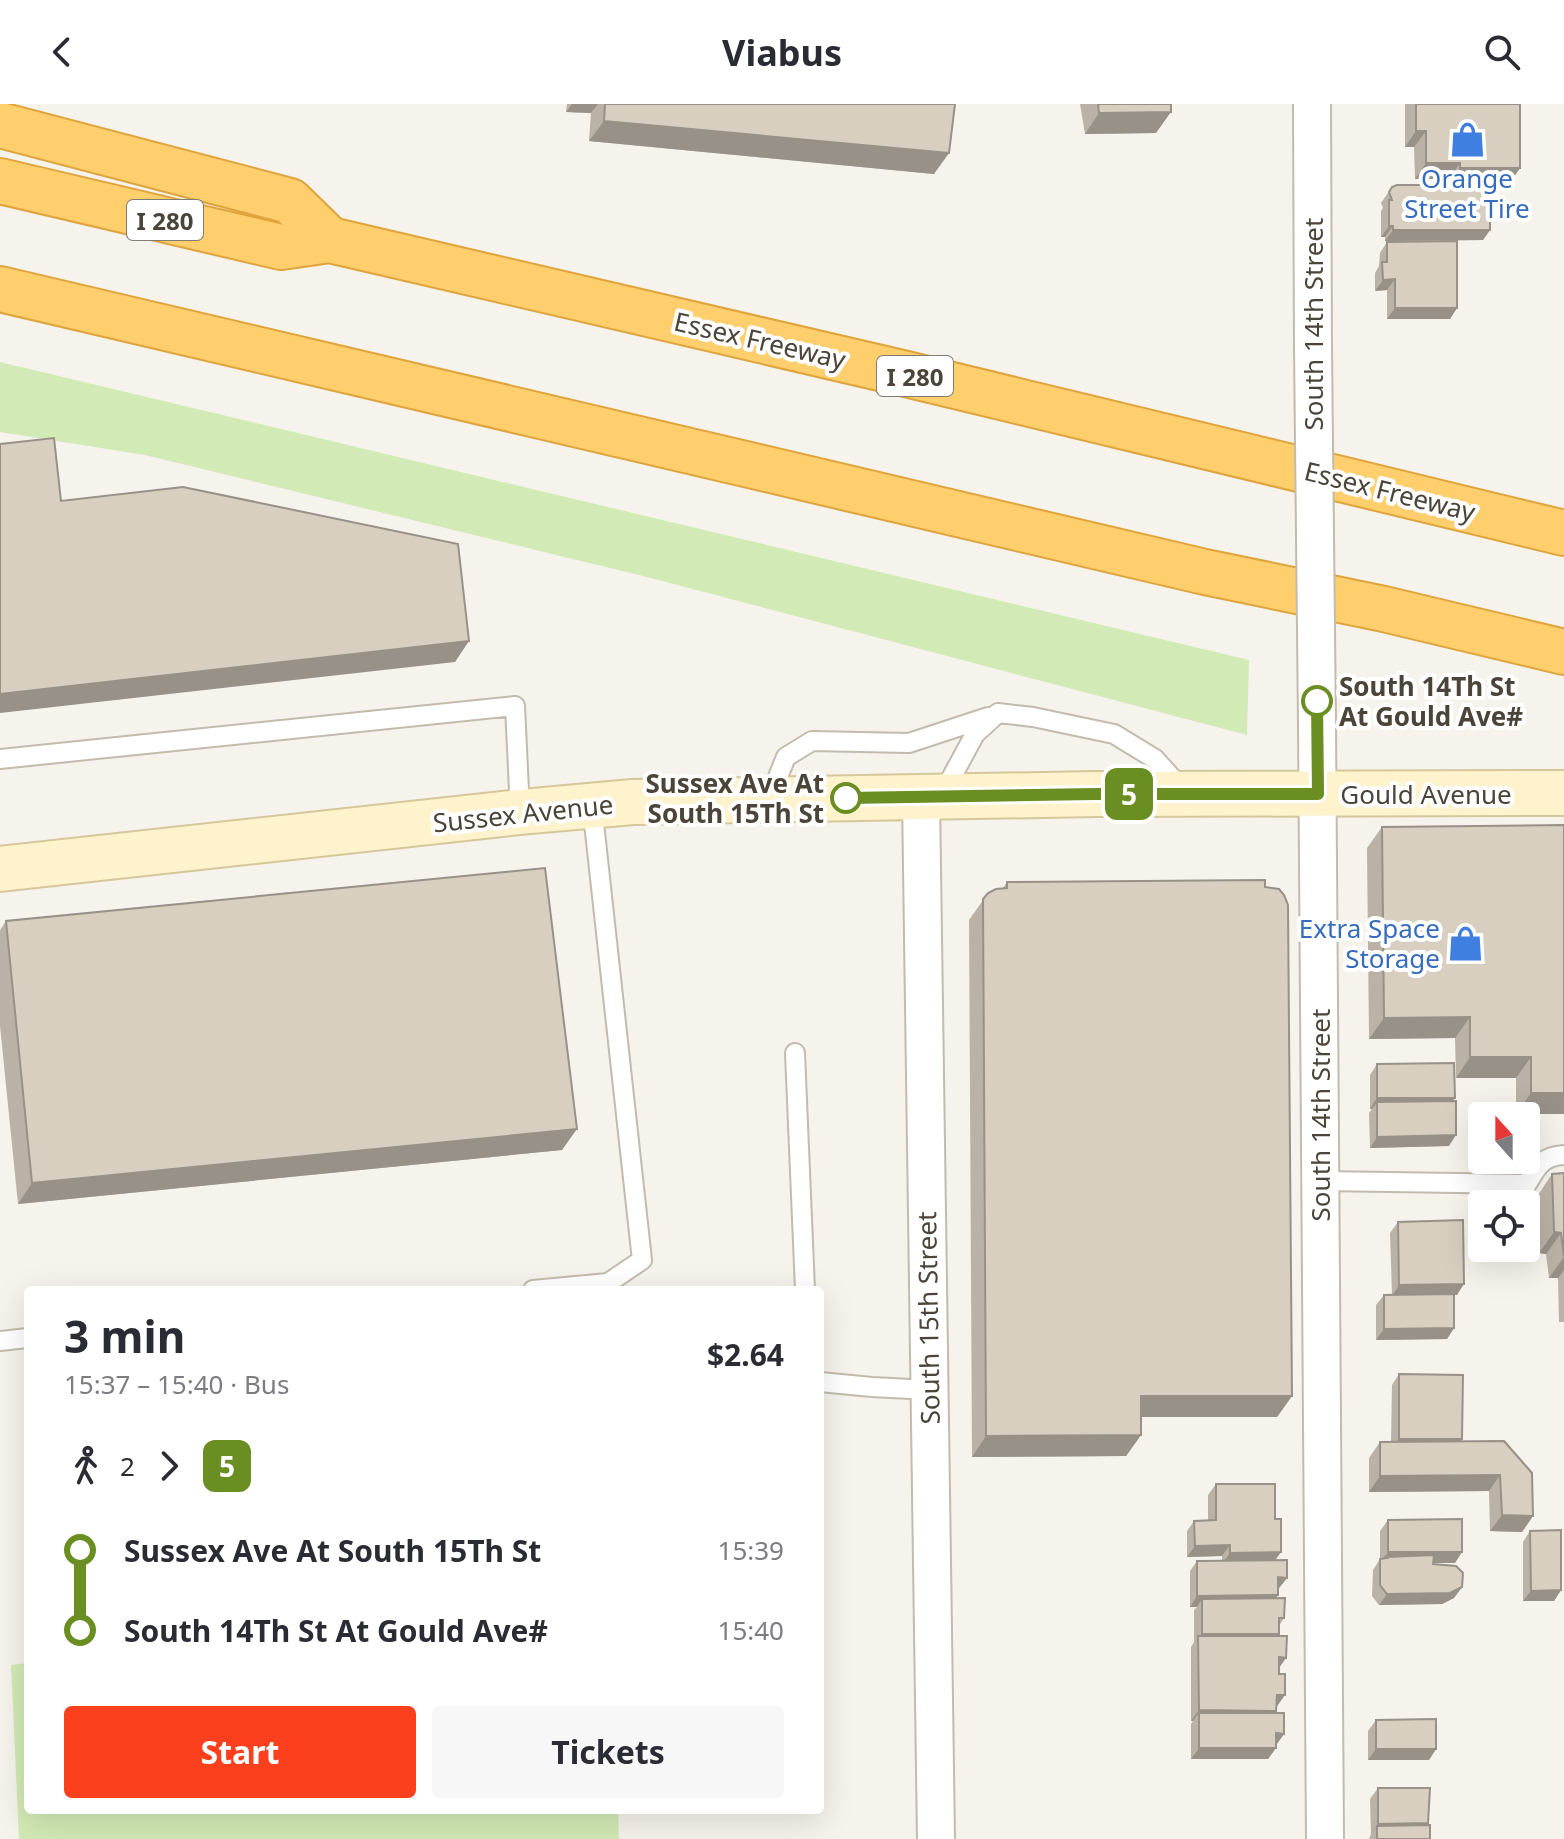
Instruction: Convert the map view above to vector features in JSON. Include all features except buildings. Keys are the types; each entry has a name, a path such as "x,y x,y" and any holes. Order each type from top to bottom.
{"highway":[{"path":"0,125 290,201 330,240"},
{"name":"Essex Freeway","path":"0,181 281,247 330,240 890,370 1564,533"},
{"path":"0,289 1205,572 1384,609 1564,652"},
{"path":"0,296 126,319"}],"street":[{"name":"South 14th Street","path":"1312,104 1325,1839"},
{"name":"Gould Avenue","path":"1096,794 1564,793"},
{"name":"Sussex Avenue","path":"0,869 592,805 1096,794"},
{"name":"South 15th Street","path":"931,796 930,1390 936,1839"}],"lane":[{"path":"0,759 515,706 520,812"},
{"path":"769,799 786,757 812,741 909,743 998,713 1114,734 1155,759 1186,794"},
{"path":"931,796 975,734 998,713"},
{"path":"576,1286 608,1283 642,1260 592,805"},
{"path":"795,1053 805,1286"},
{"path":"1321,1181 1527,1184 1537,1166 1551,1155 1564,1155"},
{"path":"0,1341 24,1338"},
{"path":"824,1382 930,1390"}],"green space":[{"path":"0,362 1249,660 1247,735 647,577 145,455 0,432"},
{"path":"24,1663 24,1814 618,1814 619,1839 19,1839 11,1665"}],"bus line":[{"name":"5","path":"846,798 1318,794 1317,701"}],"place":[{"name":"Orange Street Tire","path":"1467,139"},
{"name":"South 14Th St At Gould Ave#","path":"1317,701"},
{"name":"Sussex Ave At South 15Th St","path":"846,798"},
{"name":"Extra Space Storage","path":"1466,943"}]}
